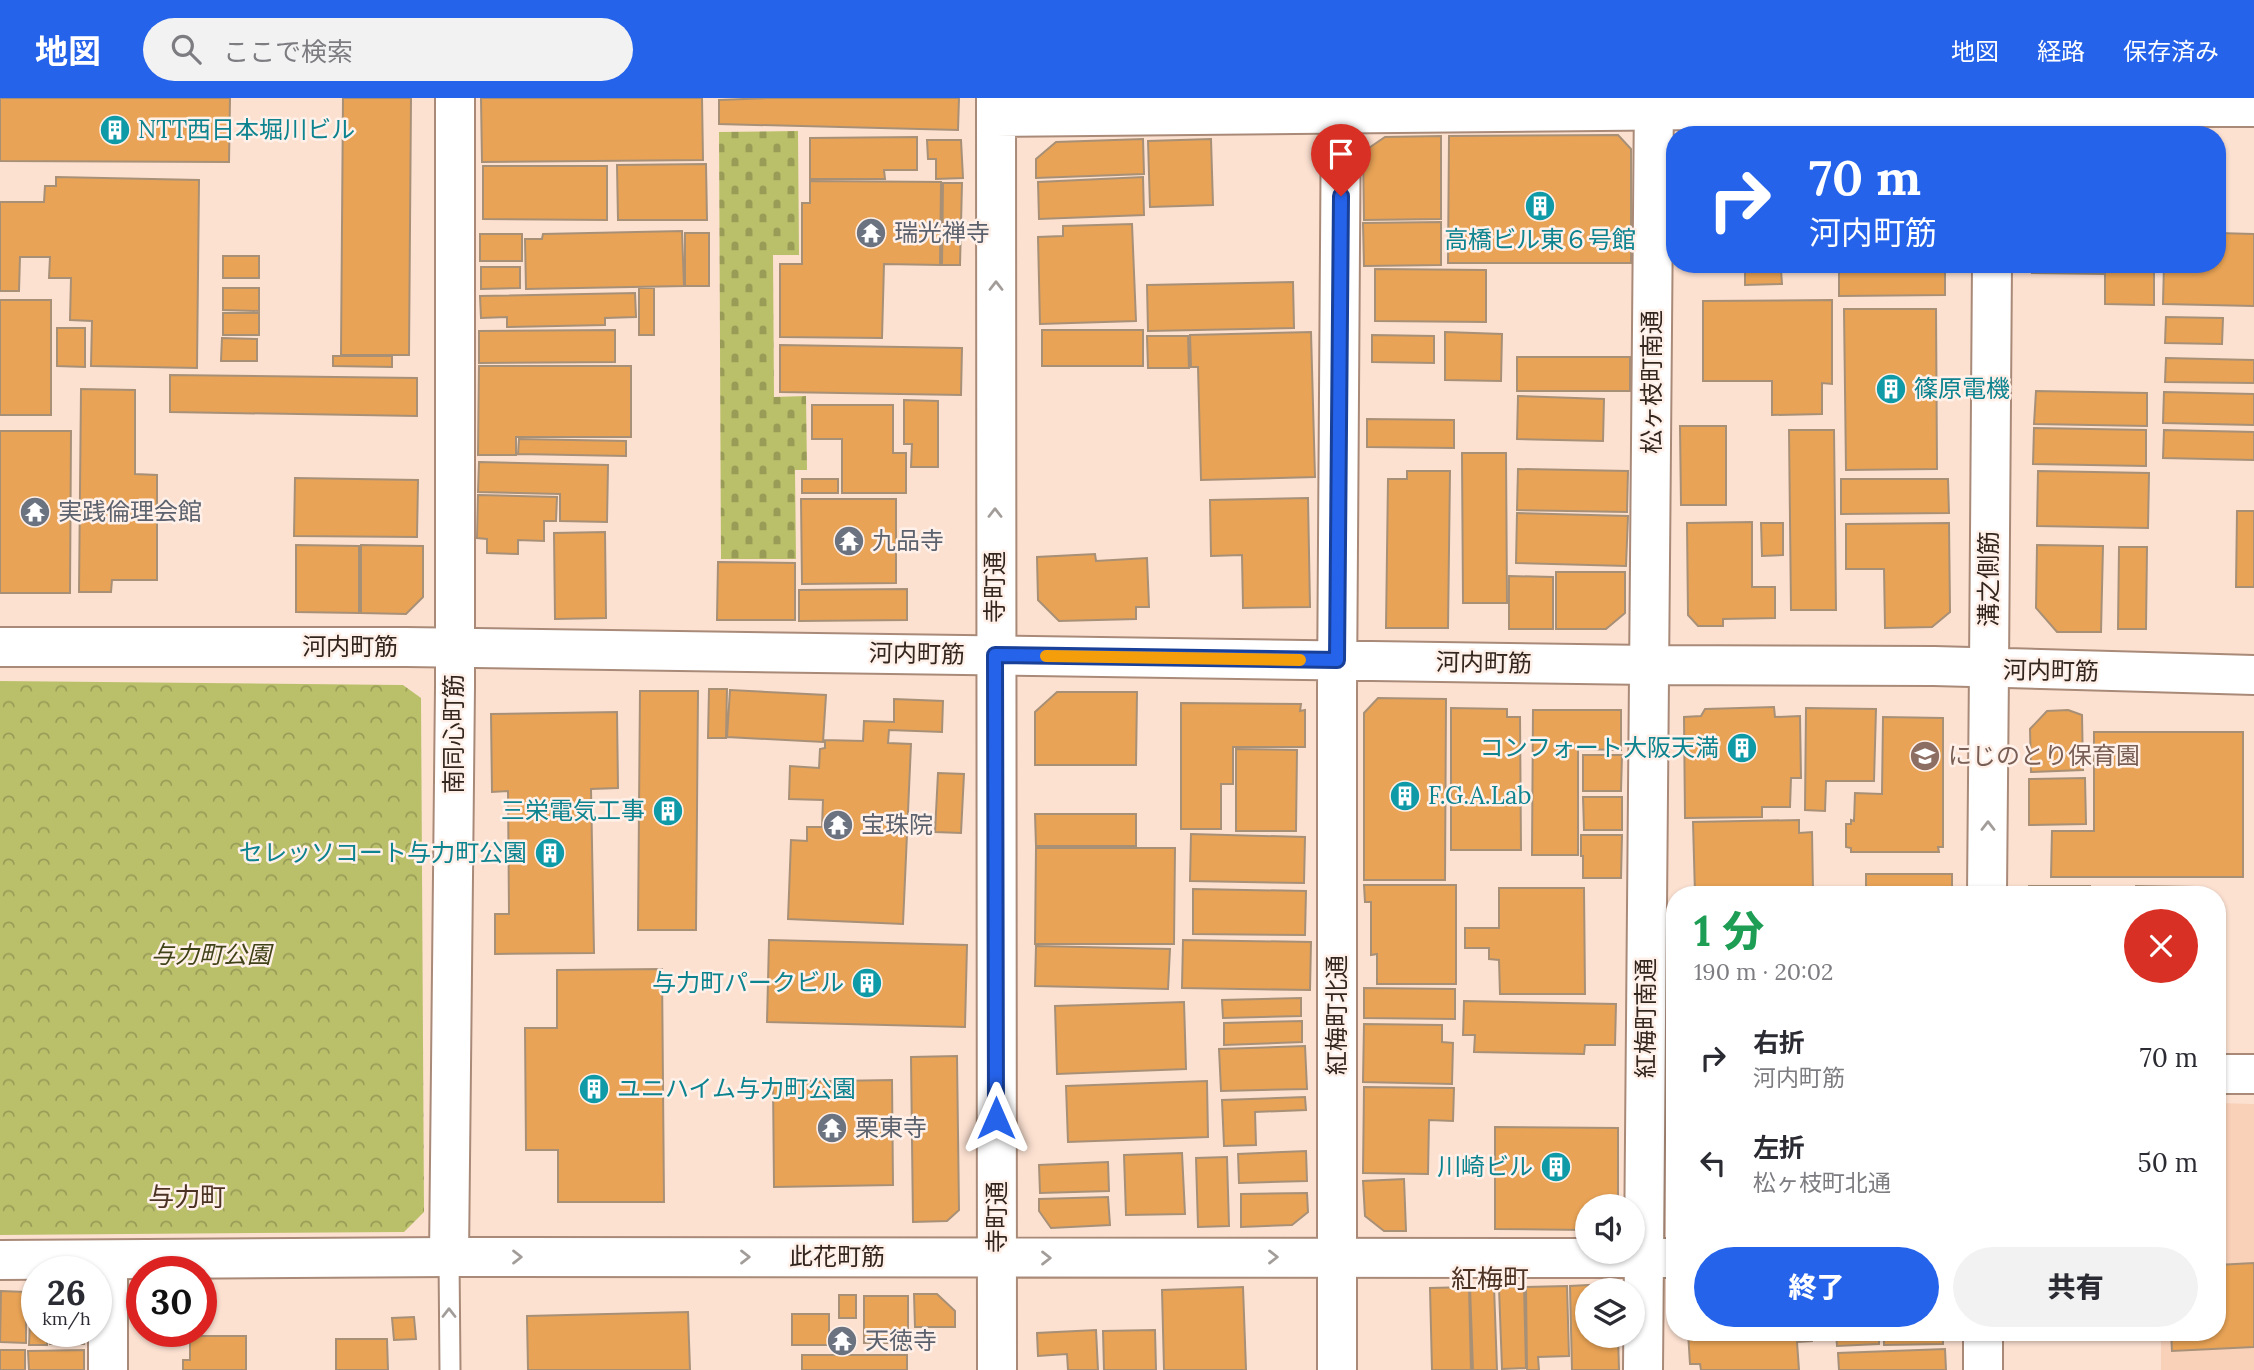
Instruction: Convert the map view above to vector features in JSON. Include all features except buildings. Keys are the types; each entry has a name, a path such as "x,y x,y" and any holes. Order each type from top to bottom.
{"street":[{"name":"南同心町筋","path":"449,1257 455,648 455,98"},
{"path":"996,107 1654,104 1993,113 2254,107"},
{"name":"松ヶ枝町南通","path":"1650,665 1654,104"},
{"name":"紅梅町北通","path":"1336,1370 1337,660 1342,106"},
{"name":"寺町通","path":"996,107 997,1370"},
{"name":"溝之側筋","path":"1987,886 1992,273"},
{"name":"河内町筋","path":"0,647 455,648 1650,665 1934,666 2254,675"},
{"name":"紅梅町南通","path":"1643,1370 1659,1258 1650,665"},
{"path":"2226,1074 2254,1074"},
{"name":"此花町筋","path":"112,1260 449,1257 1659,1258"},
{"name":"此花町筋","path":"0,1260 21,1260"},
{"path":"1983,1341 1983,1370"},
{"path":"108,1347 108,1370"}],"lane":[{"name":"南同心町筋","path":"449,1257 450,1370"}],"shaded area":[{"path":"2226,1103 2254,1104 2254,1370 2161,1370 2161,1341 2226,1341"}],"green space":[{"path":"798,131 799,255 773,255 774,397 806,396 807,470 795,470 796,559 721,559 719,132"},
{"name":"与力町公園","path":"0,681 403,685 421,698 424,1212 404,1232 0,1235"}],"slow traffic":[{"path":"1046,656 1300,660"}],"place":[{"name":"NTT西日本堀川ビル","path":"115,130"},
{"name":"高橋ビル東６号館","path":"1540,206"},
{"name":"瑞光禅寺","path":"871,233"},
{"name":"篠原電機","path":"1891,389"},
{"name":"実践倫理会館","path":"35,512"},
{"name":"九品寺","path":"849,541"},
{"name":"コンフォート大阪天満","path":"1742,748"},
{"name":"にじのとり保育園","path":"1925,756"},
{"name":"F.G.A.Lab","path":"1405,796"},
{"name":"三栄電気工事","path":"668,811"},
{"name":"宝珠院","path":"838,825"},
{"name":"セレッソコート与力町公園","path":"550,853"},
{"name":"与力町パークビル","path":"867,983"},
{"name":"ユニハイム与力町公園","path":"594,1089"},
{"name":"栗東寺","path":"832,1128"},
{"name":"川崎ビル","path":"1556,1167"},
{"name":"天徳寺","path":"842,1341"}],"district":[{"name":"与力町","path":"187,1197"},
{"name":"紅梅町","path":"1490,1279"}],"route":[{"path":"996,1118 995,655 1337,660 1341,196"}]}
